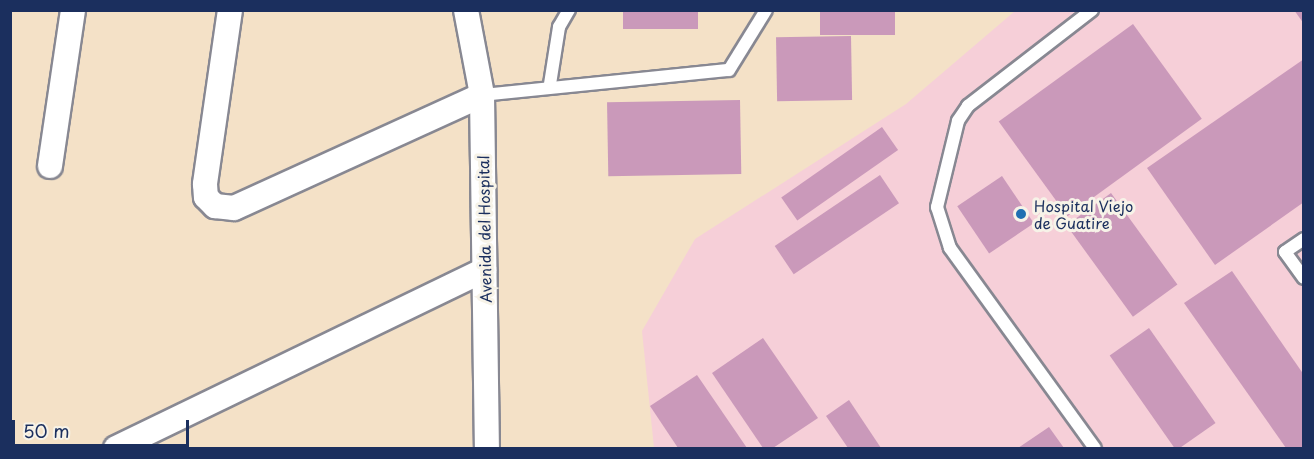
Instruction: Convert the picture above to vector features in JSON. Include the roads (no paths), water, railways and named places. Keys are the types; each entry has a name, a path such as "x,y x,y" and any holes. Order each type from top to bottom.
{"street":[{"path":"50,166 73,10"},
{"path":"230,10 205,184 206,197 215,206 234,208 482,95"},
{"name":"Avenida del Hospital","path":"466,10 482,95 487,448"},
{"path":"116,448 484,270"}],"lane":[{"path":"550,84 559,27 569,10"},
{"path":"482,95 550,84 729,70 766,10"},
{"path":"1092,10 968,106 958,121 937,207 950,248 1095,448"},
{"path":"1304,239 1285,252 1304,278"}],"place":[{"name":"Hospital Viejo de Guatire","path":"1021,214"}]}
